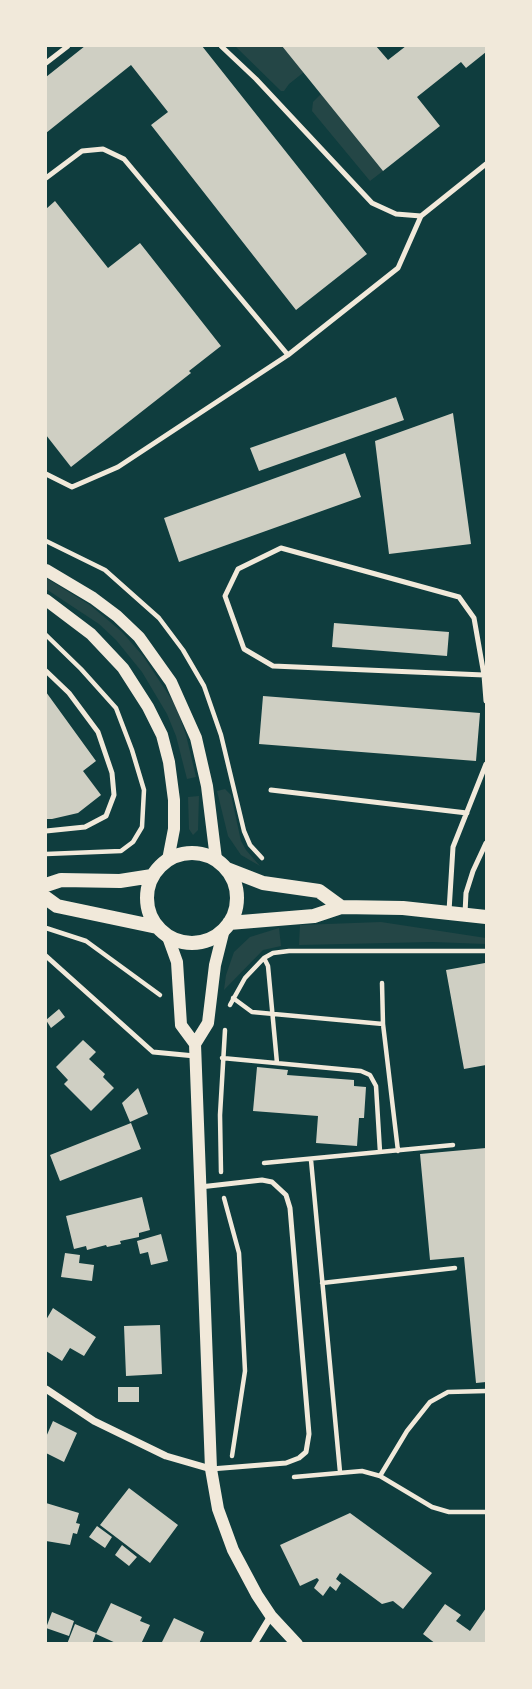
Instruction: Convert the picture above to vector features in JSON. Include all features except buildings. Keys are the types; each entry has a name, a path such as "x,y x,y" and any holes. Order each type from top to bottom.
{"main road":[{"path":"228,869 235,883 237,899 233,916 227,926 212,939 183,943 168,937 157,927 149,913 146,897 152,876 168,860 191,852 215,859 228,869 263,883 319,891 341,907"},
{"path":"46,885 61,880 120,881 152,876"},
{"path":"46,898 57,906 157,927"},
{"path":"227,926 314,916 341,907 403,908 486,917"}],"street":[{"path":"46,570 117,616 139,637 171,682 196,738 207,786 215,859"},
{"path":"46,600 92,634 123,668 162,735 174,800 174,830 168,860"},
{"path":"195,1050 208,1023 215,965 227,926"},
{"path":"168,937 177,962 181,1025 195,1050 211,1469 218,1509 230,1543 254,1589 271,1616 298,1643"},
{"path":"46,1389 94,1421 166,1456 211,1469"},
{"path":"254,1643 271,1616"}],"lane":[{"path":"46,64 68,46"},
{"path":"221,46 257,79 372,203 396,214 421,216"},
{"path":"46,178 82,151 103,149 124,159 288,355"},
{"path":"46,474 72,487 118,467 288,355 398,268 421,216 486,164"},
{"path":"484,675 273,666 244,649 225,596 238,569 281,548 459,597 474,618 484,675 486,701"},
{"path":"46,671 69,693 98,732 112,772 114,795 106,816 85,827 46,831"},
{"path":"449,914 453,847 486,764"},
{"path":"271,789 467,813"},
{"path":"465,916 466,892 472,871 486,843"},
{"path":"46,956 153,1052 195,1050"},
{"path":"200,1187 262,1181 272,1182 286,1195 290,1208 309,1434 306,1452 286,1463 211,1469"}],"path":[{"path":"46,928 86,941 161,995"},
{"path":"226,1012 244,978 273,953 486,951"},
{"path":"264,958 268,966 277,1063"},
{"path":"382,983 383,1024 398,1151"},
{"path":"233,998 252,1012 383,1024"},
{"path":"225,1023 220,1115 221,1167 224,1201 239,1253 245,1371 231,1469"},
{"path":"222,1058 361,1071 370,1075 376,1086 380,1152"},
{"path":"259,1164 453,1145"},
{"path":"311,1160 340,1472"},
{"path":"221,1167 234,1166"},
{"path":"322,1283 455,1268"},
{"path":"380,1476 407,1431 430,1402 448,1392 486,1391"},
{"path":"289,1478 362,1471 380,1476 432,1507 470,1514 486,1512"}],"shaded area":[{"path":"235,46 282,46 304,72 281,91"},
{"path":"321,94 383,171 370,181 312,111 313,102"},
{"path":"46,578 90,605 122,632 143,656 176,706 196,777 187,779 176,736 167,714 142,672 99,624 46,589"},
{"path":"225,789 231,795 241,841 260,866 241,855 228,836 217,791"},
{"path":"199,796 198,830 193,835 189,829 188,797"},
{"path":"381,922 486,938 486,944 432,942 299,945 300,925"},
{"path":"279,928 281,946 263,950 224,990 234,952 250,937"}]}
